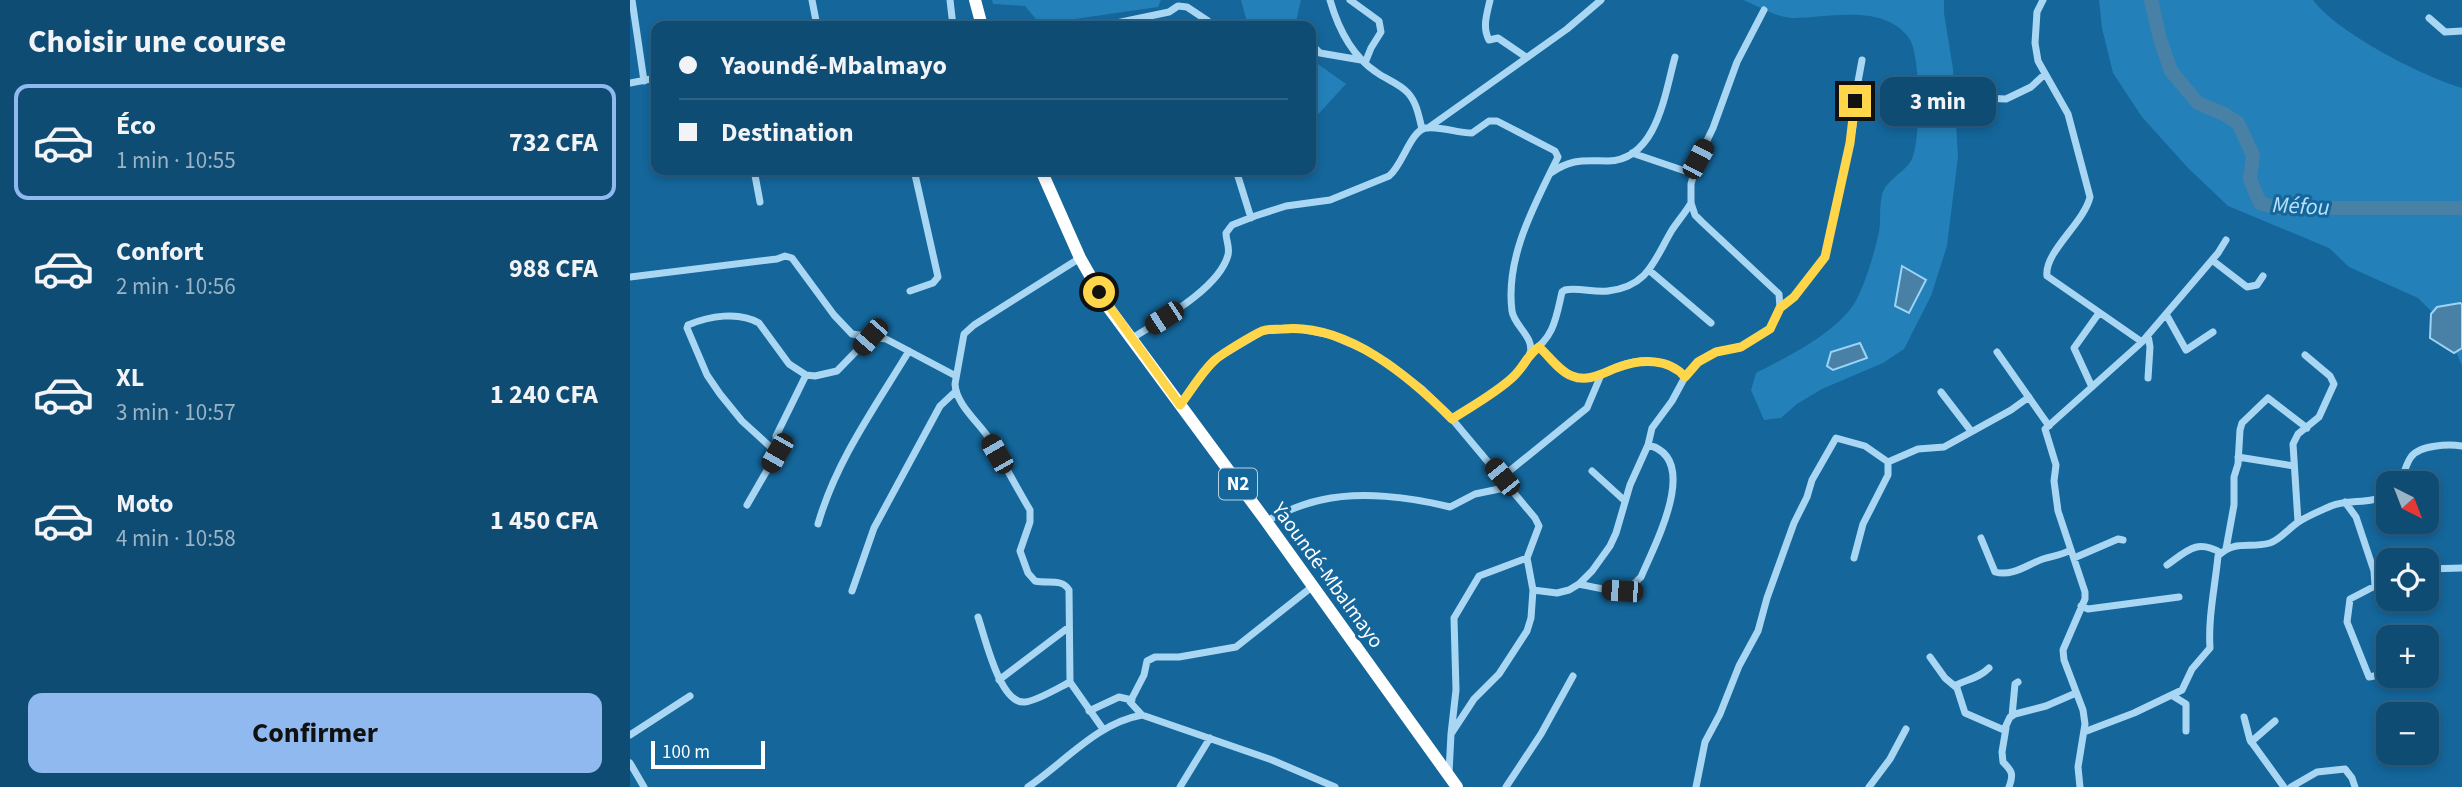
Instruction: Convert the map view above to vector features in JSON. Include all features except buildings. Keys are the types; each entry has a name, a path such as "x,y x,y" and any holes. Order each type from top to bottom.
{"highway":[{"path":"975,0 981,21"},
{"name":"Yaoundé-Mbalmayo","path":"1043,175 1080,258 1108,307 1453,782"}],"street":[{"path":"632,0 644,80"},
{"path":"812,0 816,21"},
{"path":"950,0 952,21"},
{"path":"1329,0 1337,26 1364,62 1409,93 1425,128"},
{"path":"1350,0 1379,21 1381,32 1364,62"},
{"path":"1490,0 1485,24 1486,38 1497,38 1526,57"},
{"path":"1131,339 1200,293 1225,261 1229,247 1226,239 1228,229 1286,206 1330,200 1389,176 1396,171 1416,133 1567,29 1601,0"},
{"path":"2043,0 2037,12 2035,43 2038,61 2068,114 2090,197 2087,209 2048,263 2047,276 2142,342"},
{"path":"1126,21 1169,12 1178,6 1187,7 1208,21"},
{"path":"1764,10 1737,62 1713,128 1698,159 1691,184 1691,203 1695,215 1779,294 1780,308"},
{"path":"2429,18 2445,32 2462,31"},
{"path":"1316,49 1320,53 1364,62"},
{"path":"1550,173 1565,163 1614,161 1632,153 1644,143 1654,129 1675,57"},
{"path":"1533,590 1557,593 1569,590 1592,571 1610,546 1648,445 1651,428 1672,401 1685,377 1698,362 1716,352 1741,347 1770,329 1780,308 1794,297 1825,257 1850,143 1862,60"},
{"path":"1904,95 2006,99 2031,87 2045,74"},
{"path":"630,83 651,79"},
{"path":"1425,128 1468,133 1489,121 1497,121 1555,151 1558,158 1521,241 1512,278 1512,313 1530,343 1530,353"},
{"path":"1632,153 1694,174"},
{"path":"755,175 760,202"},
{"path":"910,291 933,284 938,277 915,175"},
{"path":"1238,175 1251,218"},
{"path":"1452,419 1512,378 1530,353 1550,335 1562,292 1617,290 1650,271 1672,229 1691,203"},
{"path":"2080,787 2078,767 2084,732 2083,710 2064,660 2063,650 2085,592 2058,511 2054,481 2056,465 2045,429 2142,342 2226,240"},
{"path":"630,277 785,256 792,258 844,328 859,337 886,339 956,376"},
{"path":"1080,258 964,334 955,392 986,435 1030,510 1030,522 1020,551 1028,573 1035,581 1060,582 1066,584 1069,590 1070,682 1103,729"},
{"path":"2212,260 2247,287 2257,285 2263,276"},
{"path":"1650,271 1712,323"},
{"path":"2092,387 2074,348 2099,313"},
{"path":"2166,314 2186,350 2213,332"},
{"path":"777,453 742,421 720,394 707,375 688,325 742,315 751,318 759,323 789,364 806,375 815,376 837,371 870,337"},
{"path":"1180,405 1214,360 1263,331 1296,328 1330,335 1371,354 1422,388 1502,477 1539,526 1527,558 1533,590 1531,618 1527,631 1499,674 1474,698 1451,734"},
{"path":"2148,335 2148,378"},
{"path":"1539,347 1570,376 1584,379 1601,375 1619,366 1641,362 1674,366 1685,377"},
{"path":"818,524 835,478 909,351"},
{"path":"1997,352 2049,426"},
{"path":"2298,522 2293,444 2298,434 2319,417 2334,384 2330,376 2305,355"},
{"path":"747,505 777,453 776,436 806,375"},
{"path":"1502,477 1587,408 1601,375"},
{"path":"852,591 874,528 940,406 955,392"},
{"path":"1941,392 1971,431"},
{"path":"1888,462 1918,449 1944,447 2011,411 2029,397"},
{"path":"2224,551 2231,527 2234,477 2242,423 2268,398 2307,428"},
{"path":"1696,787 1705,742 1758,631 1794,523 1821,463 1836,438 1865,446 1888,462"},
{"path":"1579,584 1622,591 1641,577 1666,515 1675,483 1671,463 1664,452 1648,445"},
{"path":"2405,471 2415,452 2444,446 2462,446"},
{"path":"2238,457 2294,466"},
{"path":"1854,558 1863,524 1888,475 1888,462"},
{"path":"1592,471 1625,501"},
{"path":"1266,521 1293,508 1323,499 1370,497 1426,501 1450,507 1475,495 1509,487"},
{"path":"2084,732 2182,690 2192,669 2210,648 2208,621 2213,605 2218,556 2224,551 2238,545 2269,543 2298,522 2345,502 2376,500"},
{"path":"2345,502 2356,517 2374,571 2375,586 2350,599 2347,622 2368,677 2376,675"},
{"path":"1982,538 1995,572 2000,573 2015,572 2041,559 2072,554 2118,539 2123,540"},
{"path":"2167,565 2198,546 2224,551"},
{"path":"1453,782 1451,734 1456,690 1454,618 1479,576 1527,558"},
{"path":"2439,569 2462,568"},
{"path":"1313,586 1236,647 1179,657 1155,657 1147,661 1144,675 1130,702 1142,715 1210,738 1335,787"},
{"path":"2081,606 2088,609 2179,597"},
{"path":"978,617 999,680 1008,696 1015,701 1026,702 1070,682"},
{"path":"999,680 1069,627"},
{"path":"1930,657 1945,678 1957,688 1965,713 2004,730 2007,728"},
{"path":"1957,688 1956,685 1975,679 1989,668"},
{"path":"1506,787 1541,734 1573,676"},
{"path":"2009,787 2013,777 2003,762 2002,752 2012,716 2015,684 2018,682"},
{"path":"2012,716 2076,693"},
{"path":"630,735 690,696"},
{"path":"2173,696 2186,704 2186,730"},
{"path":"1089,711 1119,697 1132,700"},
{"path":"1028,787 1103,729 1127,718 1142,715"},
{"path":"2244,718 2251,742 2284,787"},
{"path":"2251,742 2275,721"},
{"path":"1869,787 1906,729"},
{"path":"1180,787 1210,738"},
{"path":"630,763 645,787"},
{"path":"2291,787 2317,772 2345,769 2353,778 2355,787"}],"shaded area":[{"path":"992,0 1161,0 1158,7 1061,21 1038,21 1025,6 993,4"},
{"path":"1241,0 1301,0 1296,21 1247,21"},
{"path":"1743,0 1944,0 1953,69 1958,157 1947,246 1931,296 1904,349 1883,363 1822,389 1797,404 1781,418 1764,420 1751,390 1756,373 1807,345 1832,327 1852,307 1860,292 1879,232 1884,189 1909,164 1915,149 1918,78 1909,38 1898,27 1885,20 1855,15 1793,18 1775,14"},
{"path":"2099,0 2313,0 2341,26 2382,52 2425,74 2462,88 2462,366 2445,325 2418,298 2349,267 2329,248 2228,206 2188,168 2142,117 2113,73 2102,28"},
{"path":"1316,63 1346,84 1316,117"},
{"path":"1902,266 1926,280 1909,313 1895,306"},
{"path":"2460,303 2462,348 2454,353 2430,338 2431,314 2437,307"},
{"path":"1860,343 1867,358 1833,370 1827,366 1831,352"}],"waterway":[{"name":"Méfou","path":"2151,0 2171,71 2198,103 2238,123 2253,155 2250,179 2260,203 2277,208 2462,208"}],"route":[{"path":"1099,292 1180,405 1214,360 1263,331 1296,328 1330,335 1376,356 1422,388 1452,419 1512,378 1530,353 1539,347 1570,376 1584,379 1604,374 1619,366 1641,362 1667,363 1685,377 1698,362 1716,352 1741,347 1770,329 1780,308 1794,297 1817,270 1825,257 1850,143 1855,101"}]}
